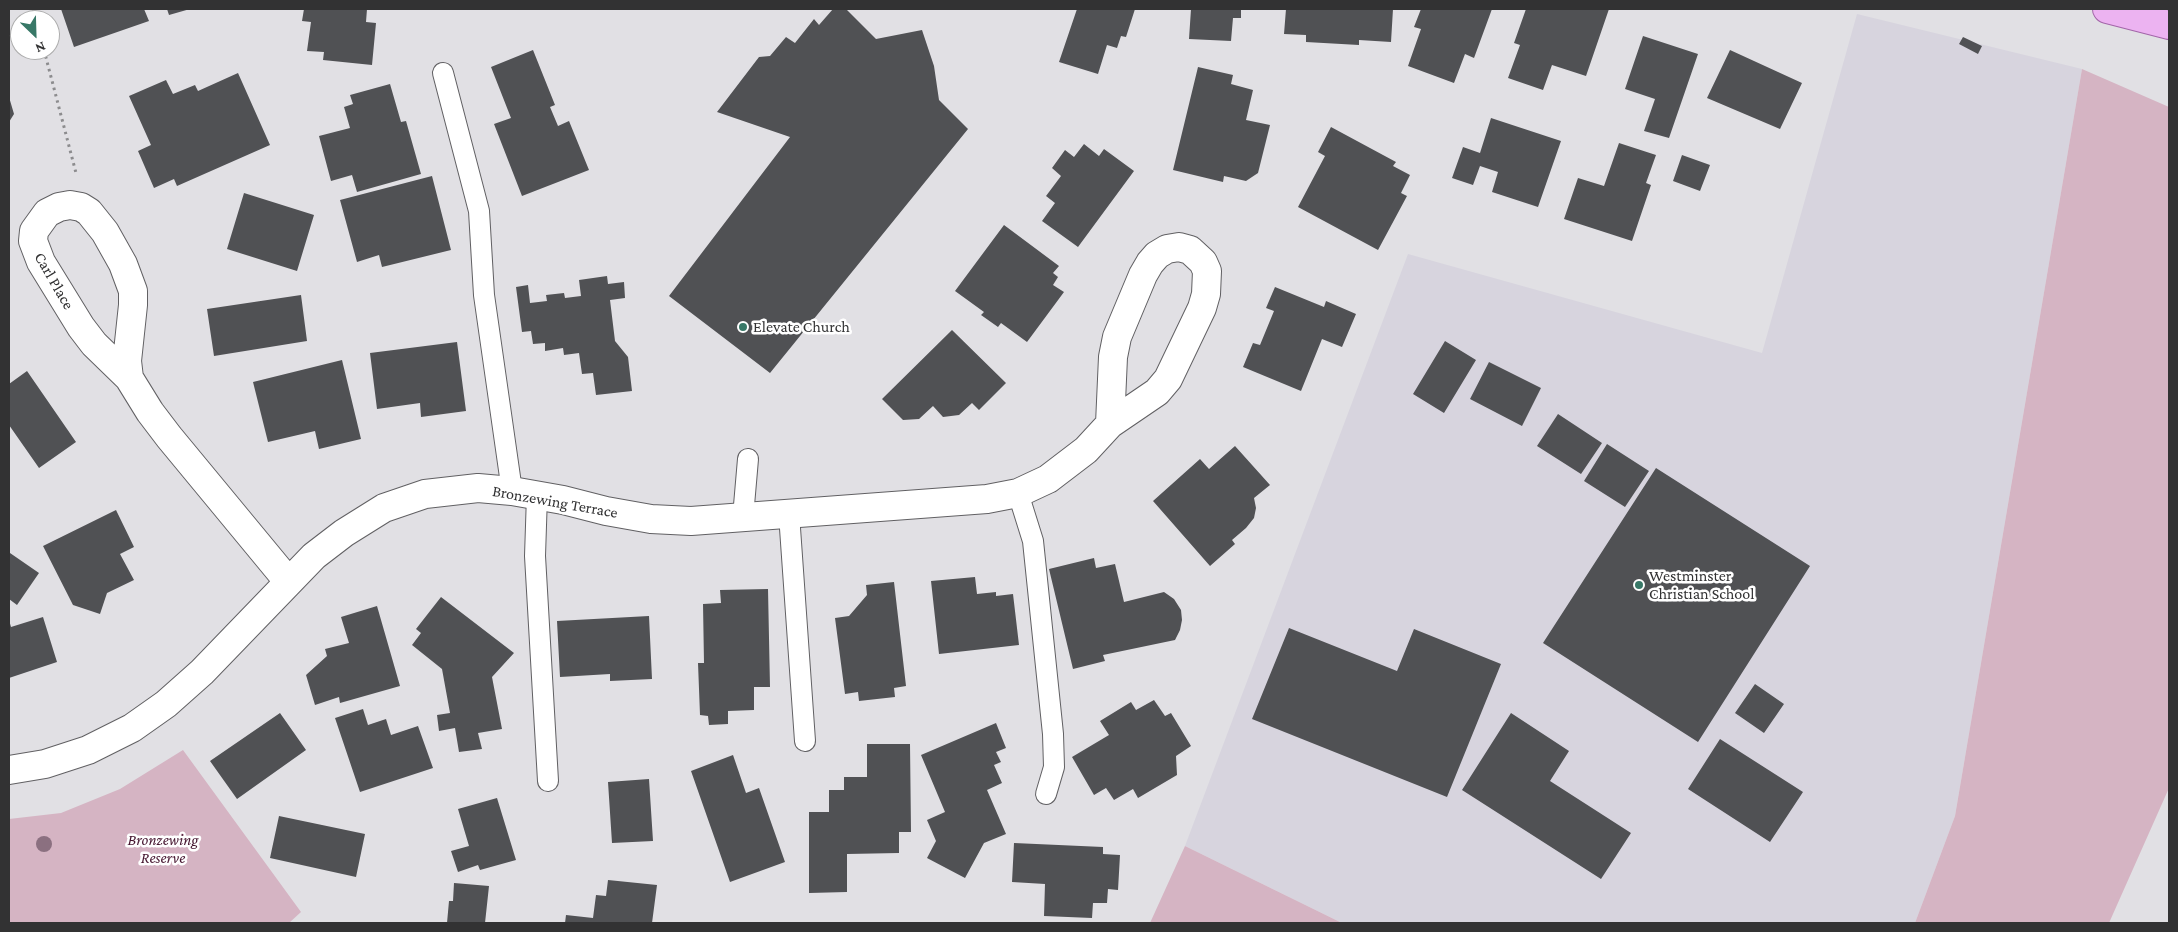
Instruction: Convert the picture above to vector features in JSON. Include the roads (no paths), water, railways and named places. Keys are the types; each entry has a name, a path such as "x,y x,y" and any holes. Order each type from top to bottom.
{"main road":[{"path":"2108,9 2169,25"}],"street":[{"name":"Carl Place","path":"129,378 127,361 133,291 124,264 105,232 89,212 81,206 70,204 59,206 47,212 39,222 34,231 32,241 35,250 81,327 94,344 129,378 168,437 288,581"},
{"name":"Bronzewing Terrace","path":"9,770 45,764 88,750 139,723 166,704 202,672 314,556 344,533 384,508 426,494 478,488 524,493 651,519 691,521 987,499 1018,493 1048,479 1086,450 1110,424 1157,392 1168,379 1202,308 1206,294 1206,271 1203,262 1190,250 1179,247 1167,249 1153,259 1143,275 1118,337 1113,357 1110,424"}],"lane":[{"path":"443,73 479,211 484,295 535,556 548,781"},
{"path":"743,517 748,459"},
{"path":"1018,493 1033,541 1053,734 1054,768 1046,794"},
{"path":"789,514 805,741"}],"place":[{"name":"Elevate Church","path":"743,327"},
{"name":"Westminster Christian School","path":"1639,585"}],"park label":[{"name":"Bronzewing Reserve","path":"163,849"}]}
